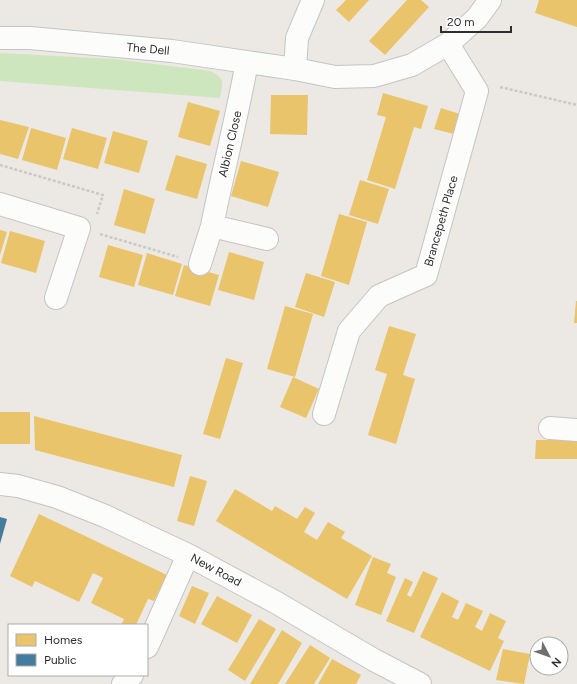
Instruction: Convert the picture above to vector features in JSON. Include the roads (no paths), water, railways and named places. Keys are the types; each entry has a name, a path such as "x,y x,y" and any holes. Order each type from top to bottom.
{"street":[{"path":"294,69 297,38 314,0"},
{"name":"The Dell","path":"0,38 30,38 172,51 294,69 335,77 374,76 412,65 448,44 477,18 490,0"},
{"name":"Brancepeth Place","path":"324,414 349,331 379,296 426,275 477,91 448,44"},
{"name":"Albion Close","path":"200,264 212,226 247,62"},
{"path":"0,204 85,230 56,298"},
{"path":"212,226 267,240"},
{"path":"550,428 577,430"},
{"name":"New Road","path":"0,484 18,486 57,497 105,516 188,555 277,603 374,660 420,684"},
{"path":"148,645 188,555"},
{"path":"123,684 131,676"}]}
